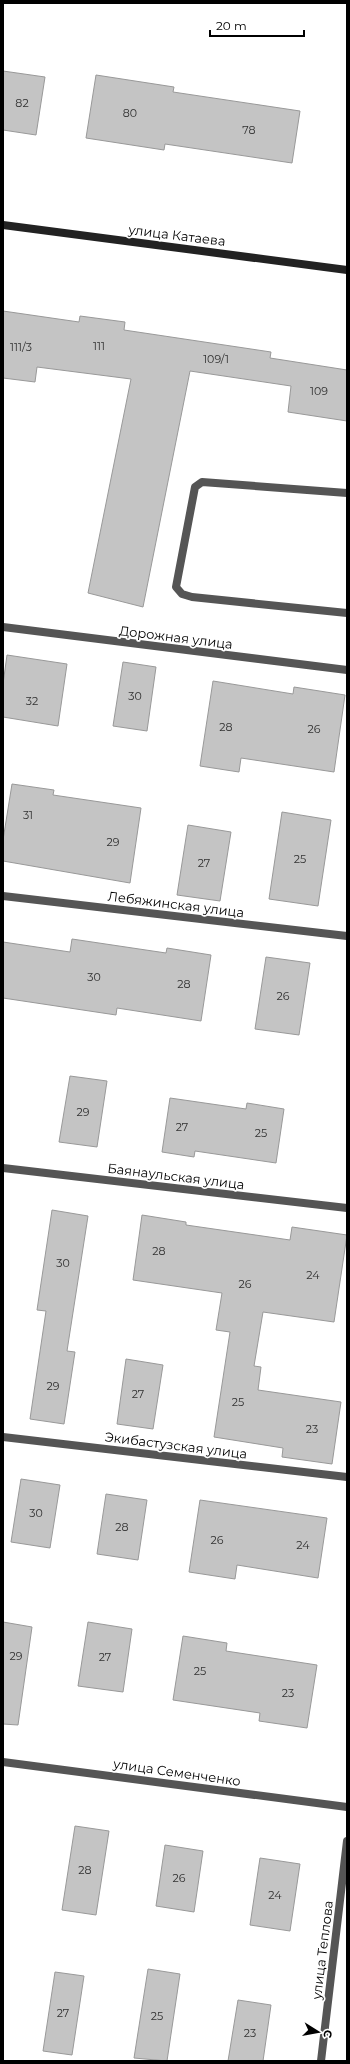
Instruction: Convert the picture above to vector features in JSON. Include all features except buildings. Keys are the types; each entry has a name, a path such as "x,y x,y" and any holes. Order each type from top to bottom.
{"street":[{"name":"улица Катаева","path":"3,225 347,270"},
{"path":"347,493 202,482 194,487 176,587 182,594 192,597 347,613"},
{"name":"Дорожная улица","path":"3,627 347,670"},
{"name":"Лебяжинская улица","path":"3,896 347,936"},
{"name":"Баянаульская улица","path":"3,1168 347,1208"},
{"name":"Экибастузская улица","path":"3,1437 347,1477"},
{"name":"улица Семенченко","path":"3,1762 347,1807"},
{"name":"улица Теплова","path":"321,2061 347,1841"}]}
